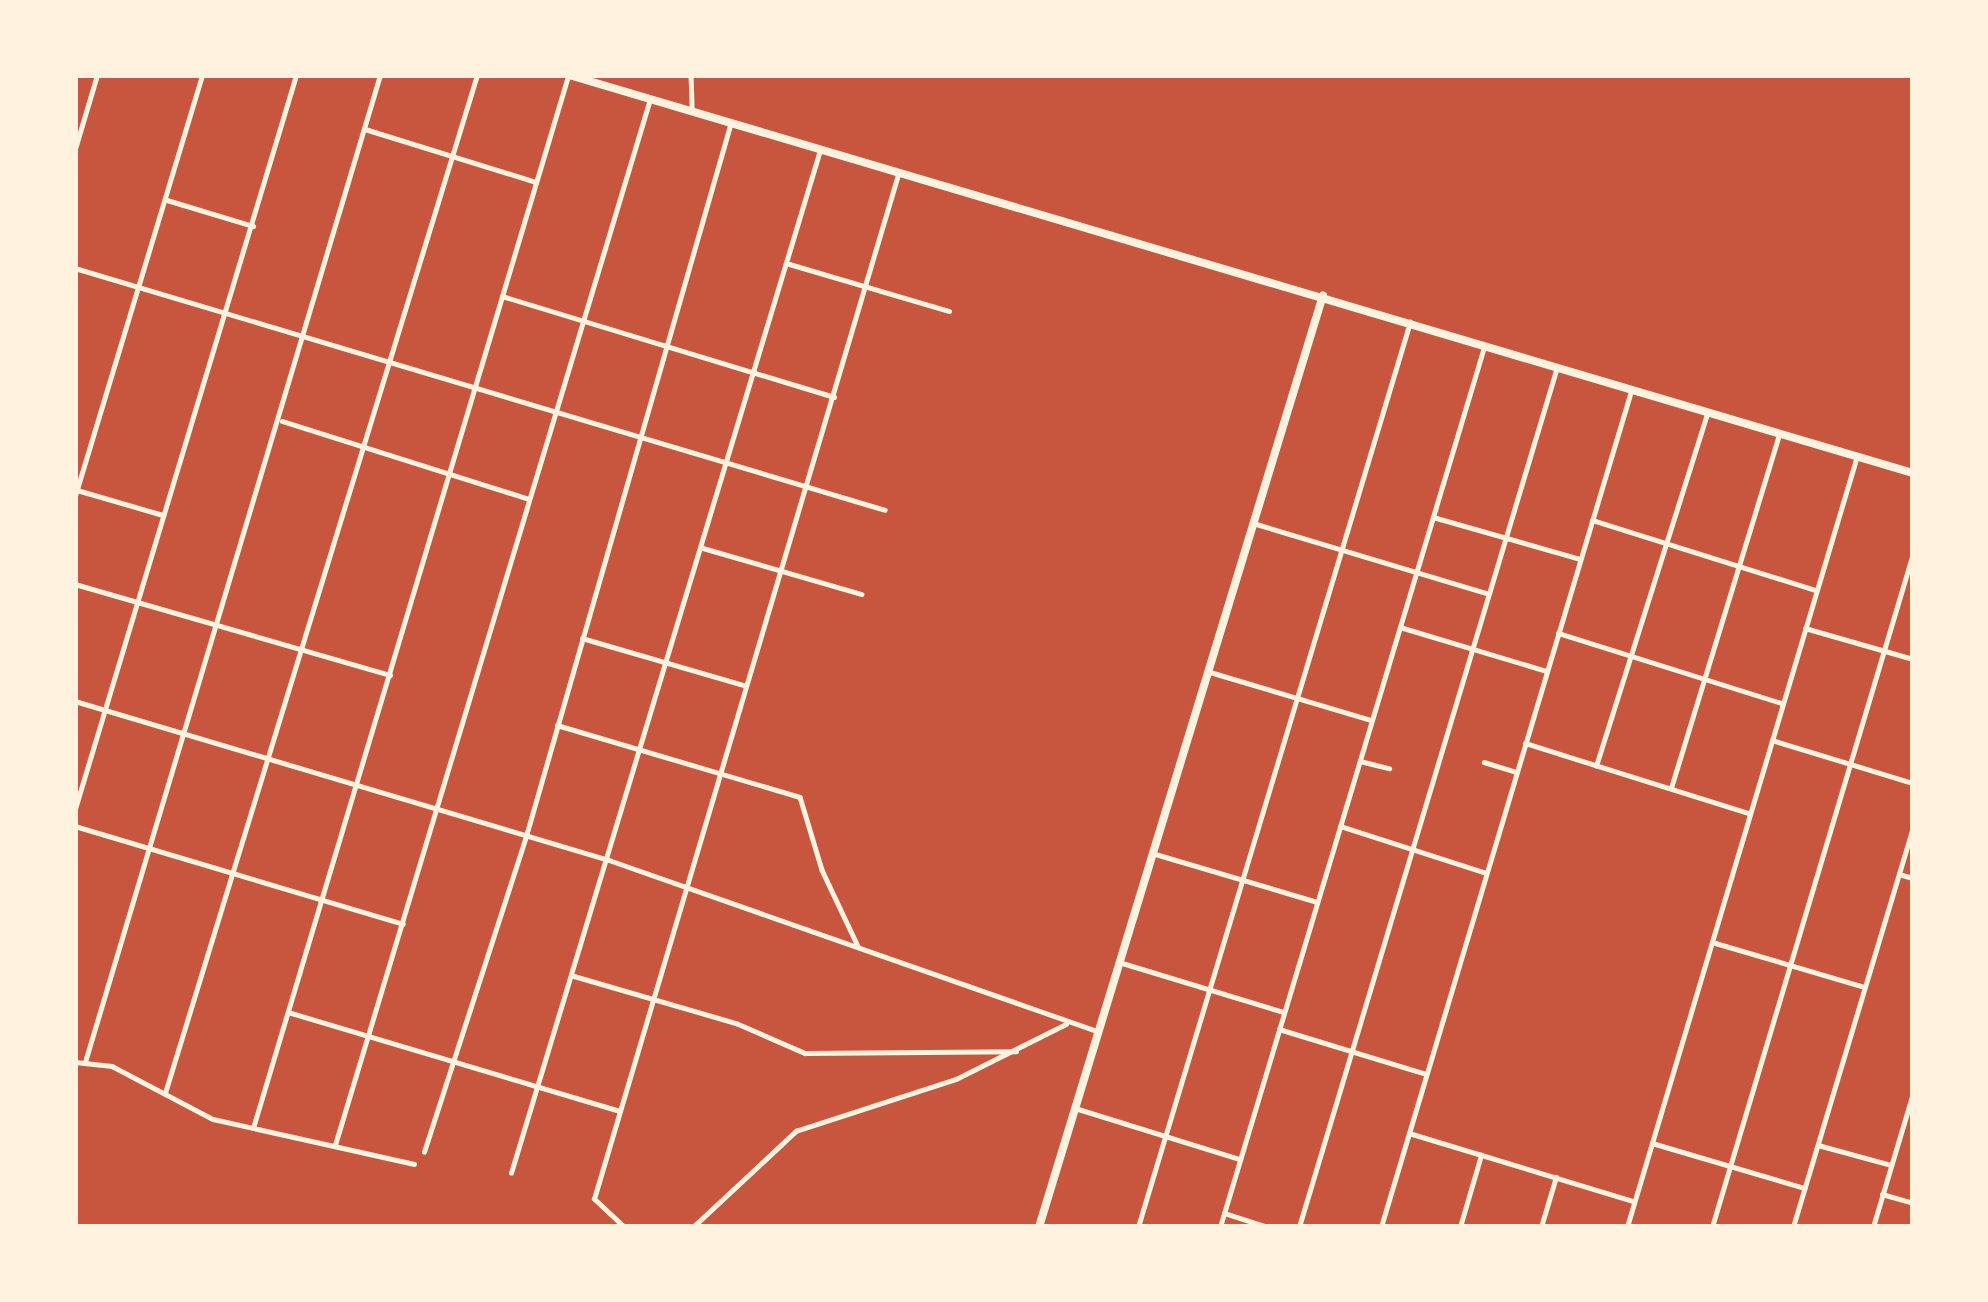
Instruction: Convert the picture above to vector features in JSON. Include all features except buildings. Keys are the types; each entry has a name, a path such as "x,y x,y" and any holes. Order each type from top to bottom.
{"main road":[{"path":"569,75 1911,470"},
{"path":"1039,1227 1323,296"}],"street":[{"path":"75,149 79,121 97,75"},
{"path":"165,516 76,493 202,75"},
{"path":"75,809 296,75"},
{"path":"85,1062 380,75"},
{"path":"165,1093 272,760 477,75"},
{"path":"253,1128 569,75"},
{"path":"691,75 692,110"},
{"path":"335,1145 650,99"},
{"path":"424,1152 526,836 731,121"},
{"path":"365,129 536,182"},
{"path":"511,1173 821,146"},
{"path":"624,1227 594,1199 899,170"},
{"path":"164,199 253,226"},
{"path":"786,263 949,310"},
{"path":"75,268 392,359 885,511"},
{"path":"502,296 834,397"},
{"path":"1138,1227 1410,322"},
{"path":"1220,1227 1484,346"},
{"path":"1299,1227 1558,367"},
{"path":"1381,1227 1631,391"},
{"path":"1596,766 1707,413"},
{"path":"280,421 529,499"},
{"path":"1671,788 1779,434"},
{"path":"1627,1227 1857,456"},
{"path":"1432,517 1580,559"},
{"path":"1592,520 1817,590"},
{"path":"1252,523 1489,594"},
{"path":"703,548 861,594"},
{"path":"1712,1227 1913,553"},
{"path":"75,584 390,675"},
{"path":"1400,627 1547,671"},
{"path":"1805,628 1913,659"},
{"path":"1558,633 1783,704"},
{"path":"582,638 746,686"},
{"path":"1208,672 1372,720"},
{"path":"75,701 609,860 1099,1031"},
{"path":"557,725 800,797 821,871 859,949"},
{"path":"1772,740 1913,783"},
{"path":"1525,743 1750,814"},
{"path":"1360,760 1389,769"},
{"path":"1484,762 1516,772"},
{"path":"75,826 403,924"},
{"path":"1340,826 1486,873"},
{"path":"1793,1227 1913,828"},
{"path":"1152,853 1317,902"},
{"path":"1899,874 1913,878"},
{"path":"1712,942 1865,986"},
{"path":"1119,962 1284,1012"},
{"path":"574,976 805,1053 1016,1051"},
{"path":"288,1012 620,1111"},
{"path":"693,1227 796,1131 894,1103 1069,1023"},
{"path":"1279,1029 1426,1074"},
{"path":"75,1063 85,1062 165,1093 213,1119 414,1164"},
{"path":"1873,1227 1913,1093"},
{"path":"1076,1108 1240,1159"},
{"path":"1409,1133 1635,1201"},
{"path":"1652,1143 1805,1188"},
{"path":"1818,1145 1891,1166"},
{"path":"1460,1227 1481,1155"},
{"path":"1540,1227 1556,1177"},
{"path":"1882,1194 1913,1203"},
{"path":"1224,1213 1268,1227"}]}
